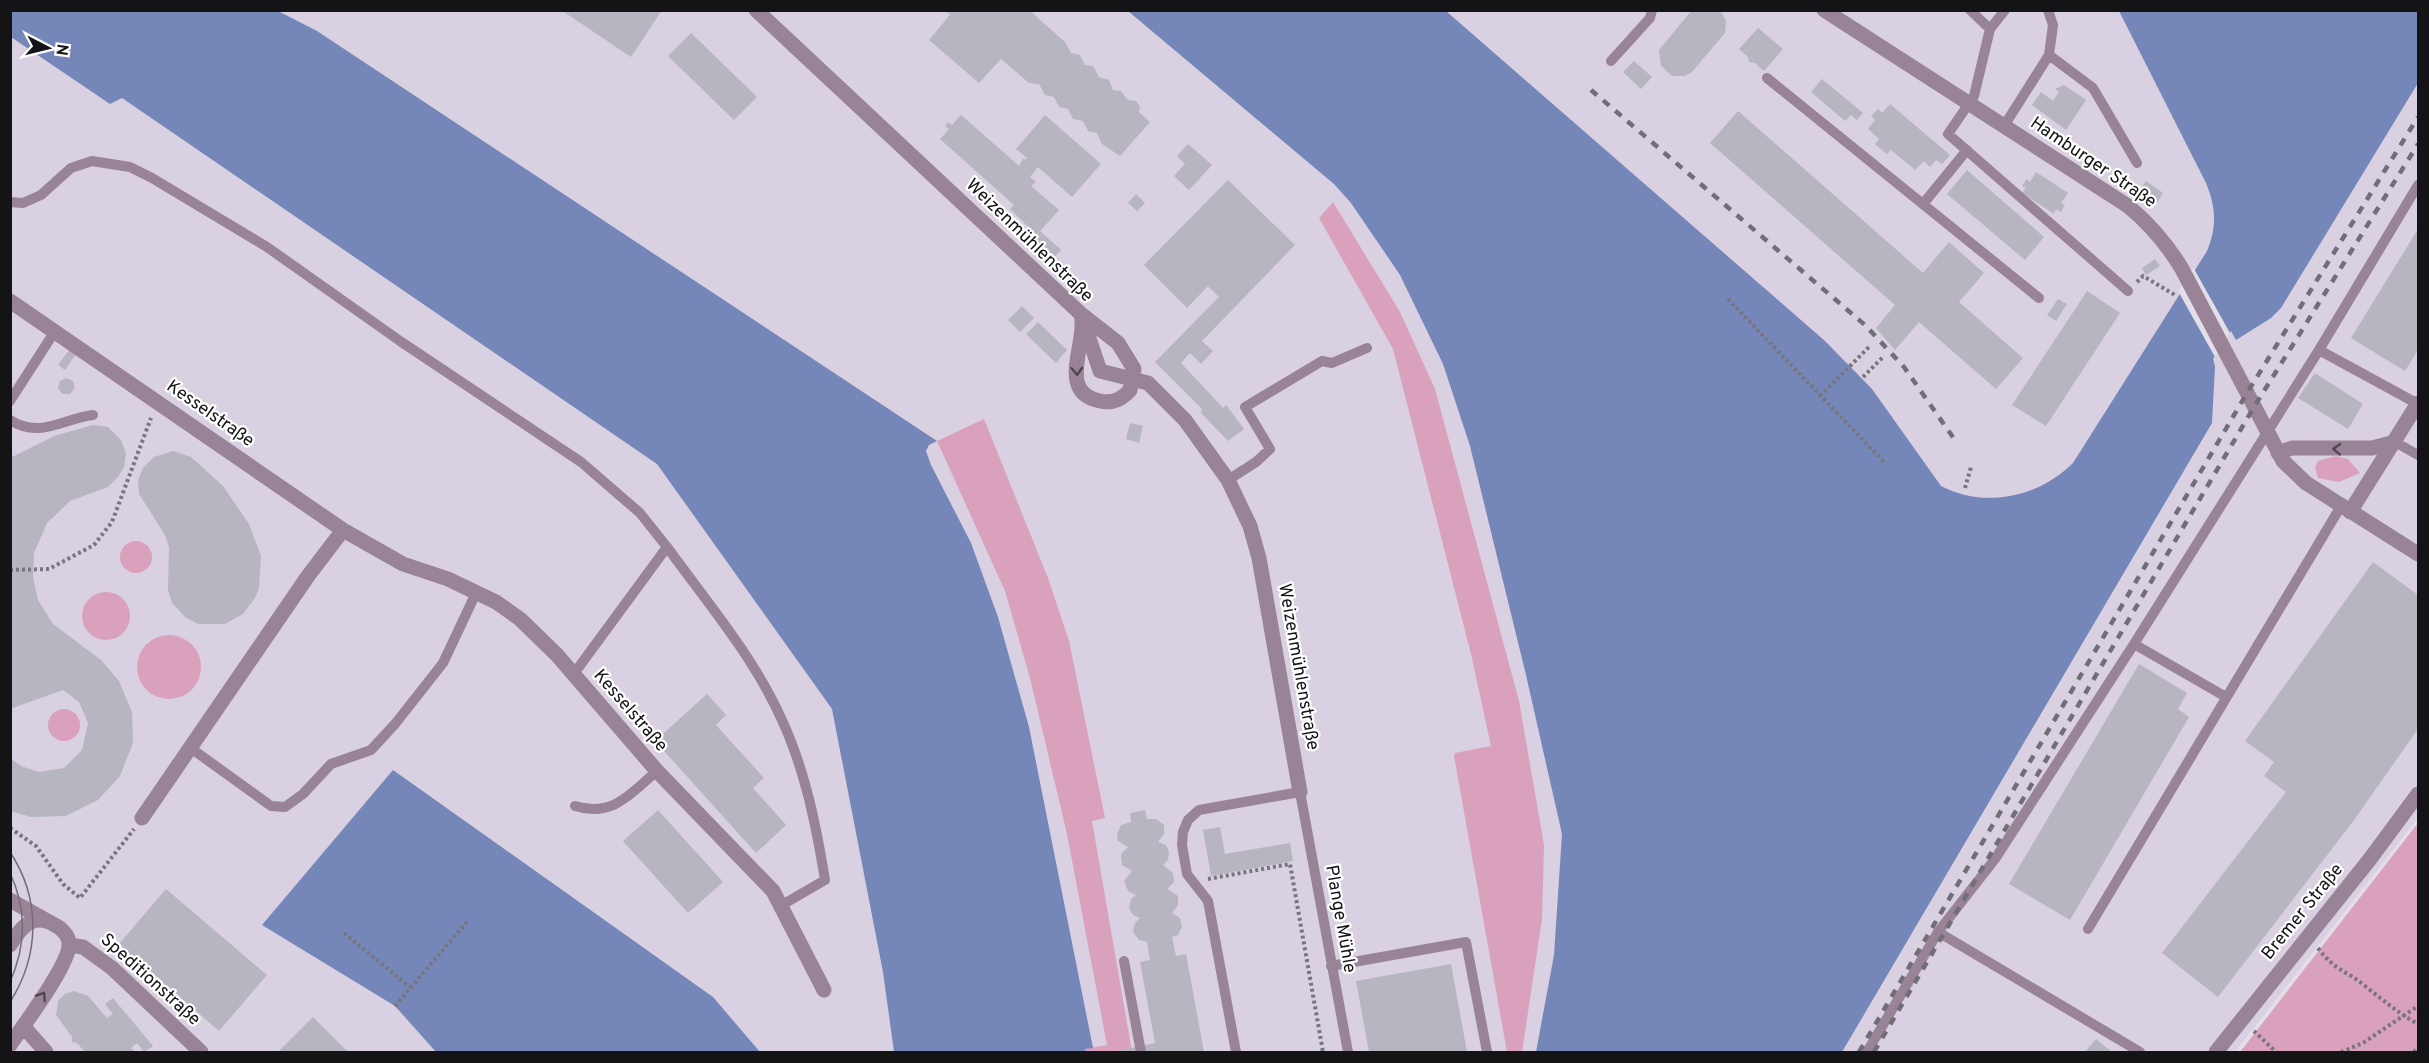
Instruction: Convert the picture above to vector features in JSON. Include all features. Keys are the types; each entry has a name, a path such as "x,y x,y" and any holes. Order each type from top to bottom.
{"street":[{"name":"Weizenmühlenstraße","path":"756,10 1081,314 1100,371 1148,383 1185,420 1228,480 1250,526 1259,558 1300,792"},
{"name":"Hamburger Straße","path":"1824,10 2128,206 2146,221 2167,244 2182,269 2278,453 2300,478 2345,509"},
{"name":"Kesselstraße","path":"10,301 343,530 403,564 448,579 476,593 520,619 557,655 657,771 773,891 782,904 824,990"},
{"path":"1081,314 1126,353 1134,369 1130,390 1118,400 1101,401 1084,394 1076,379 1075,371 1084,328 1081,314"},
{"path":"2418,404 2395,442 2345,509 2418,554"},
{"path":"2278,453 2292,448 2372,448 2395,442"},
{"path":"142,818 308,576 343,530"},
{"name":"Bremer Straße","path":"2216,1053 2370,859 2418,794"},
{"path":"10,900 66,934 69,945 62,966 10,1045"},
{"path":"10,945 30,922 39,919 49,922"},
{"name":"Speditionstraße","path":"69,945 83,946 112,968 201,1053"},
{"path":"23,1026 46,1053"}],"lane":[{"path":"1611,61 1650,18 1652,10"},
{"path":"1970,10 1990,28"},
{"path":"2005,10 1990,28 1974,96 1948,134 2127,291"},
{"path":"2004,126 2049,55 2054,25 2048,10"},
{"path":"2049,55 2093,88 2138,163"},
{"path":"1767,78 2038,298"},
{"path":"1923,204 1967,150"},
{"path":"10,202 23,203 40,195 71,168 92,160 130,167 267,247 400,341 581,462 640,513 741,649 781,717 812,805 825,880 782,904"},
{"path":"1867,1053 1938,932 1995,860 2134,644 2319,350 2418,186"},
{"path":"10,401 55,331"},
{"path":"1228,480 1256,462 1270,449 1245,407 1322,361 1332,363 1367,348"},
{"path":"2319,350 2418,404"},
{"path":"10,420 26,429 37,430 93,415"},
{"path":"2395,442 2418,455"},
{"path":"2088,929 2226,698 2345,509"},
{"path":"573,675 667,547"},
{"path":"192,748 271,806 285,807 303,794 331,764 371,750 395,724 443,663 476,593"},
{"path":"2134,644 2226,698"},
{"path":"575,806 595,811 608,808 617,804 657,771"},
{"path":"1236,1053 1208,901 1188,874 1183,832 1188,819 1199,810 1300,792"},
{"name":"Plange Mühle","path":"1300,792 1348,1053"},
{"path":"1938,932 2140,1053"},
{"path":"1331,966 1466,942 1487,1053"},
{"path":"1124,961 1141,1053"}],"path":[{"path":"2151,281 2175,295"},
{"path":"1728,300 1884,462"},
{"path":"1821,396 1870,346"},
{"path":"1863,377 1884,356"},
{"path":"10,570 50,569 94,545 112,522 158,402"},
{"path":"1965,488 1971,467"},
{"path":"10,828 36,846 63,884 80,898 142,818"},
{"path":"1192,882 1290,864 1323,1053"},
{"path":"395,1006 467,922"},
{"path":"344,933 411,988"},
{"path":"2318,948 2331,965 2364,985 2418,1024"},
{"path":"2341,1053 2363,1043 2418,1006"},
{"path":"2254,1031 2276,1053"},
{"path":"2414,1053 2418,1047"}],"shaded area":[{"path":"10,11 2418,11 2418,818 2235,1052 11,1052"},
{"path":"1333,202 1400,312 1435,389 1519,701 1544,845 1542,919 1522,1052 1507,1052 1454,756 1455,753 1491,746 1471,654 1393,349 1319,218"},
{"path":"984,419 1048,578 1069,641 1105,818 1092,821 1132,1052 1086,1052 1085,1049 1107,1045 1067,834 1030,678 1005,591 937,441"},
{"path":"2336,456 2348,459 2360,473 2339,482 2318,478 2315,468 2318,461"},
{"path":"136,541 148,545 152,557 148,569 136,573 124,569 120,557 124,545"},
{"path":"101,592 111,592 123,599 130,611 130,621 123,633 111,640 101,640 86,629 82,621 82,611 93,596"},
{"path":"169,635 187,641 195,649 201,667 195,685 187,693 169,699 151,693 143,685 137,667 143,649 151,641"},
{"path":"64,709 75,714 80,725 75,736 64,741 53,736 48,725 53,714"},
{"path":"2418,823 2418,1052 2240,1052"}],"water":[{"path":"10,11 278,11 317,31 937,441 929,445 926,451 971,543 998,617 1029,727 1093,1048 1085,1049 1086,1052 894,1052 883,972 832,709 657,464 122,98 110,104 11,37"},
{"path":"1128,11 1446,11 1825,341 1872,389 1941,486 1975,497 2011,496 2028,491 2059,475 2073,463 2207,251 2210,242 2214,217 2212,200 2206,183 2119,11 2418,11 2418,83 2281,308 2271,318 2236,340 2231,331 2213,359 2215,366 2212,423 1842,1052 1536,1052 1554,955 1562,834 1470,446 1443,364 1400,275 1351,203 1334,184"},
{"path":"393,770 713,997 760,1052 436,1052 395,1006 262,925"}],"pier":[{"path":"2193,267 2230,333 2215,357 2178,291"}],"building":[{"path":"561,10 662,10 631,57"},
{"path":"945,10 1029,10 1065,42 1071,53 1080,55 1085,65 1093,66 1099,77 1109,80 1113,90 1121,91 1128,100 1136,101 1140,107 1139,112 1150,122 1120,156 1102,144 1097,133 1088,131 1083,121 1073,119 1068,109 1059,107 1054,97 1045,95 1039,84 1029,83 1001,59 979,83 929,40 950,15"},
{"path":"1692,10 1720,10 1726,21 1725,33 1691,73 1684,76 1672,76 1661,66 1659,50"},
{"path":"1758,28 1783,49 1764,71 1755,63 1749,62 1748,57 1739,49"},
{"path":"691,33 757,97 734,120 668,56"},
{"path":"1634,61 1652,77 1641,89 1623,72"},
{"path":"1822,79 1863,113 1857,120 1851,115 1845,121 1811,92"},
{"path":"2064,85 2086,100 2066,130 2032,105 2041,92 2053,101 2059,92 2055,89"},
{"path":"1890,104 1950,155 1942,164 1936,160 1930,167 1924,161 1915,170 1891,150 1887,154 1875,144 1879,139 1868,129 1875,120 1871,116 1878,109 1882,113"},
{"path":"1738,111 1923,273 1949,242 1984,273 1959,302 2023,358 1996,389 1919,322 1895,350 1876,328 1895,305 1710,143"},
{"path":"961,115 1019,166 1023,158 1025,160 1027,158 1016,149 1045,115 1101,164 1072,197 1038,167 1030,177 1036,182 1031,186 1059,210 1040,231 1061,250 1050,261 1030,242 1037,235 1010,209 1014,205 940,139 949,129 945,126 948,122 952,125"},
{"path":"1188,144 1212,165 1189,190 1174,176 1185,164 1177,156"},
{"path":"1967,170 2044,237 2025,260 1947,194"},
{"path":"2036,172 2068,193 2061,203 2065,205 2061,212 2056,209 2054,214 2022,193 2026,188 2022,186 2027,179 2030,182"},
{"path":"1228,180 1295,245 1202,341 1213,351 1201,364 1190,353 1181,363 1223,408 1226,405 1244,429 1228,441 1201,413 1202,409 1155,362 1219,297 1208,286 1187,308 1144,265"},
{"path":"2146,181 2163,193 2157,203 2139,192"},
{"path":"1136,194 1145,203 1137,211 1128,203"},
{"path":"2418,229 2418,350 2405,371 2351,338"},
{"path":"2155,259 2160,266 2146,275 2142,268"},
{"path":"2087,291 2120,313 2046,426 2012,405"},
{"path":"2058,299 2067,304 2056,321 2047,315"},
{"path":"1022,306 1034,318 1020,332 1008,320"},
{"path":"1038,322 1067,350 1056,363 1026,334"},
{"path":"69,350 76,354 65,370 58,365"},
{"path":"2315,373 2363,404 2348,429 2298,398"},
{"path":"66,378 73,381 75,388 70,394 62,394 58,388 60,381"},
{"path":"1130,423 1143,426 1139,443 1126,439"},
{"path":"93,425 108,427 121,440 126,453 124,467 108,487 70,501 47,523 34,553 33,577 38,600 53,624 101,660 119,681 132,712 133,743 120,776 98,800 66,816 31,817 10,811 10,758 21,766 39,772 64,768 82,750 88,723 79,702 63,690 10,709 10,458 54,436"},
{"path":"173,451 191,457 223,486 249,524 261,556 259,588 255,598 243,614 225,624 198,624 185,617 172,603 168,590 169,547 165,535 139,494 138,480 143,468 154,457"},
{"path":"2373,562 2418,595 2418,729 2354,820 2218,997 2162,953 2286,792 2264,776 2274,762 2245,741"},
{"path":"2139,664 2187,693 2178,709 2189,717 2070,920 2009,884"},
{"path":"707,694 726,715 716,725 764,778 753,788 786,825 756,853 655,741"},
{"path":"658,810 723,882 688,913 623,841"},
{"path":"1145,810 1147,819 1156,819 1164,825 1164,834 1158,842 1166,845 1169,852 1168,860 1163,865 1173,873 1174,882 1167,889 1178,896 1178,905 1172,913 1180,918 1182,926 1178,935 1172,937 1176,956 1186,954 1204,1052 1111,1052 1155,1043 1140,962 1150,960 1147,942 1139,940 1133,932 1135,923 1140,918 1133,915 1129,908 1131,899 1136,895 1128,891 1124,881 1132,871 1122,865 1121,854 1128,847 1118,841 1117,834 1121,825 1131,822 1130,813"},
{"path":"1220,827 1225,854 1290,843 1293,861 1211,876 1203,830"},
{"path":"166,889 267,975 219,1031 119,944"},
{"path":"1451,964 1467,1052 1369,1052 1356,981"},
{"path":"74,991 88,996 107,1018 113,1014 105,1004 113,998 153,1046 144,1052 137,1043 131,1048 135,1052 85,1052 77,1043 72,1042 72,1037 56,1015 58,1001 65,994"},
{"path":"313,1017 348,1052 278,1052"},
{"path":"2096,1039 2112,1052 2085,1052"}],"tram line":[{"path":"10,852 27,889 32,908 33,927 27,965 10,1002"},
{"path":"10,873 16,887 22,914 22,941 10,982"}],"railway":[{"path":"1591,90 1865,325 1904,367 1957,443"},
{"path":"1859,1052 2247,393 2418,117"},
{"path":"1874,1052 2254,407 2418,144"}]}
